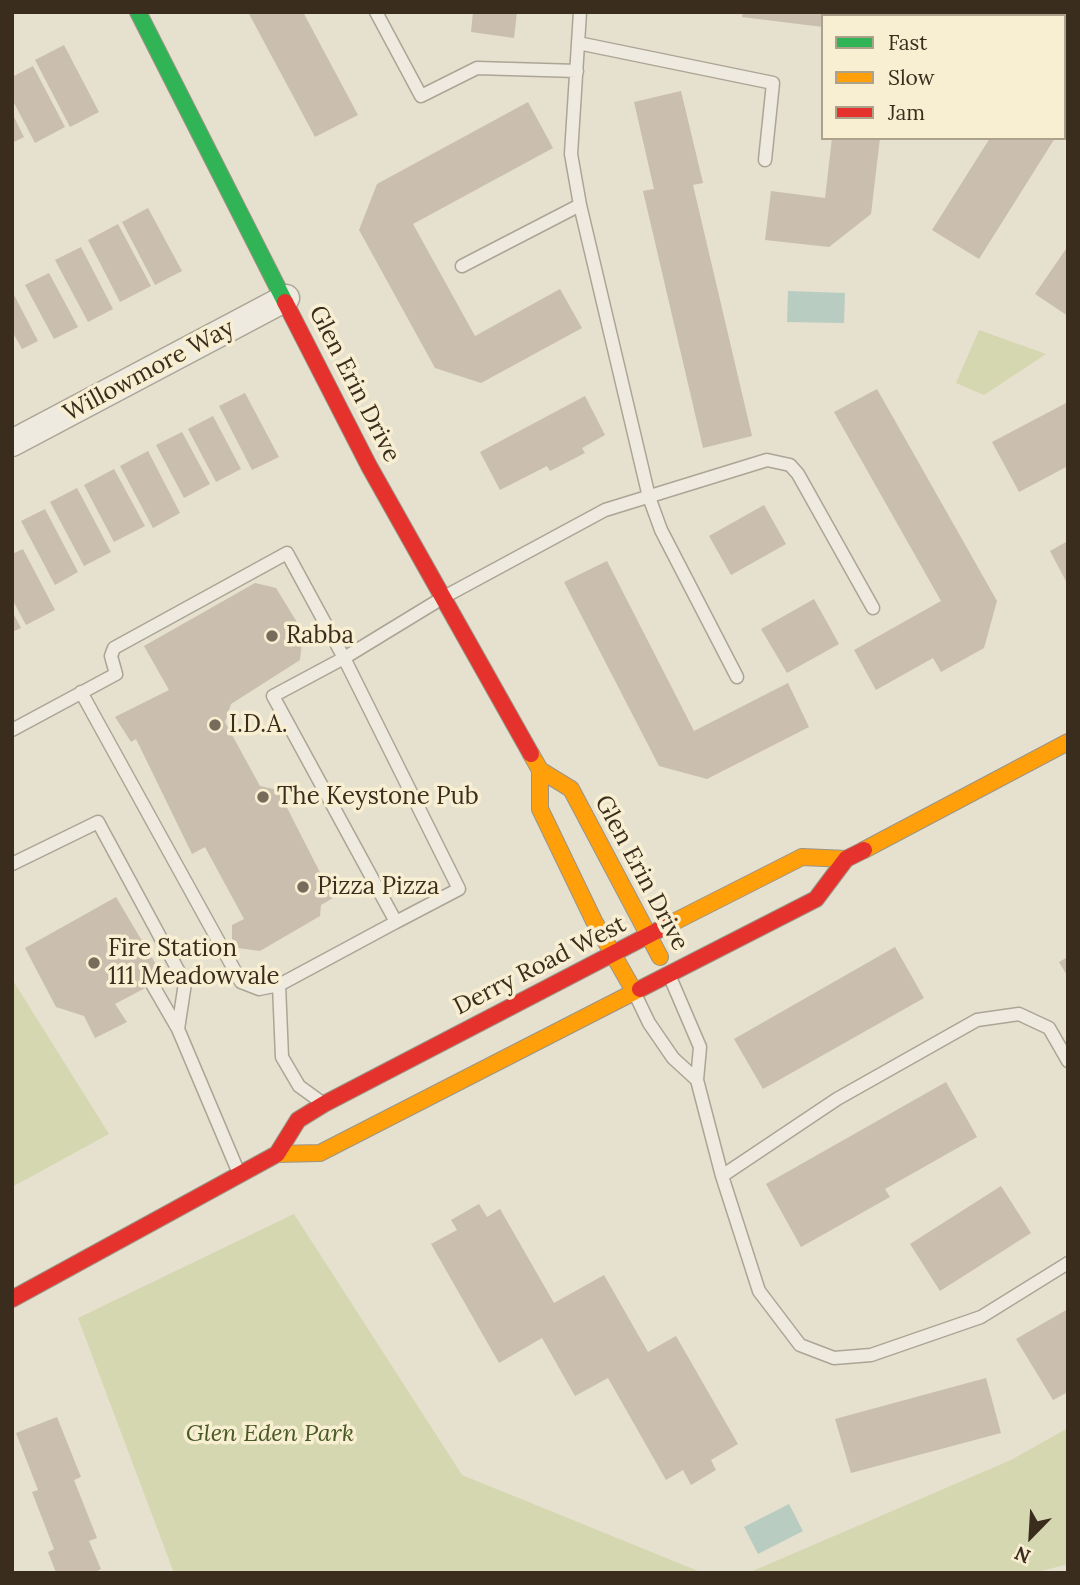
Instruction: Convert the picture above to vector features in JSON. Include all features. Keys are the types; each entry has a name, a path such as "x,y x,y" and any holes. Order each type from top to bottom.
{"main road":[{"name":"Glen Erin Drive","path":"138,12 286,298 369,466 540,770 540,809 612,953 634,990"},
{"name":"Derry Road West","path":"276,1154 320,1153 816,899 845,859 1068,742"},
{"name":"Glen Erin Drive","path":"540,770 571,789 668,973"},
{"name":"Derry Road West","path":"12,1299 276,1154 298,1120 324,1104 802,857 845,859"}],"street":[{"name":"Willowmore Way","path":"12,443 286,298"}],"lane":[{"path":"376,12 421,96 477,68 577,71"},
{"path":"580,12 571,154 580,205 649,497 661,530 737,677"},
{"path":"578,43 774,83 765,160"},
{"path":"462,266 580,205"},
{"path":"396,922 273,696 344,658 444,597 605,510 756,462 775,459 790,465 798,474 873,608"},
{"path":"12,730 82,692 116,674 111,656 114,648 287,553 344,658 459,889 279,985 259,989 241,982 82,692"},
{"path":"12,864 98,822 185,983 178,1029"},
{"path":"668,973 700,1047 697,1080 722,1176 759,1290 800,1345 834,1358 871,1355 981,1317 1068,1263"},
{"path":"152,984 178,1029 239,1175"},
{"path":"279,985 282,1057 299,1086 324,1104"},
{"path":"634,990 649,1023 673,1058 697,1080"},
{"path":"722,1176 837,1099 977,1020 1019,1014 1049,1028 1068,1061"}],"green space":[{"path":"979,330 1046,354 984,395 956,383"},
{"path":"12,979 109,1134 12,1187"},
{"name":"Glen Eden Park","path":"294,1214 462,1475 703,1573 174,1573 78,1318"},
{"path":"1068,1428 1068,1564 1034,1573 748,1573 1011,1460"}],"shaded area":[{"path":"788,291 845,293 844,323 787,322"},
{"path":"789,1504 803,1531 758,1554 744,1527"}],"building":[{"path":"248,12 303,12 358,115 315,137"},
{"path":"473,12 517,12 514,38 471,32"},
{"path":"743,12 882,14 821,14 821,27 742,17"},
{"path":"64,45 99,112 70,127 35,60"},
{"path":"1066,57 1068,58 1066,120"},
{"path":"33,66 65,127 35,143 12,99 12,77"},
{"path":"681,91 703,183 693,185 752,436 703,448 643,191 654,189 634,102"},
{"path":"528,102 553,148 413,224 475,336 560,289 582,328 481,383 435,368 359,230 377,184"},
{"path":"12,113 24,137 12,143"},
{"path":"832,140 880,140 871,214 829,247 765,240 771,191 825,198"},
{"path":"989,140 1054,140 979,259 932,230"},
{"path":"148,208 182,271 155,285 122,222"},
{"path":"118,224 151,286 120,302 88,240"},
{"path":"1068,246 1068,316 1035,294"},
{"path":"81,247 113,309 88,322 55,260"},
{"path":"49,273 78,327 54,339 25,285"},
{"path":"12,291 38,341 22,349 12,331"},
{"path":"877,389 997,601 984,648 941,672 933,658 876,690 854,650 941,601 834,412"},
{"path":"245,393 279,457 252,470 219,406"},
{"path":"585,396 605,435 582,448 585,453 550,471 547,466 500,490 480,452"},
{"path":"1068,402 1068,466 1019,492 992,442"},
{"path":"213,416 241,469 216,482 188,429"},
{"path":"182,432 210,484 184,498 156,445"},
{"path":"148,451 180,513 153,528 120,466"},
{"path":"114,469 145,526 114,542 84,485"},
{"path":"77,488 111,552 84,566 50,502"},
{"path":"764,505 786,544 731,575 709,536"},
{"path":"45,509 78,572 55,585 21,521"},
{"path":"1068,541 1068,585 1050,551"},
{"path":"23,549 55,610 26,625 12,599 12,554"},
{"path":"607,561 694,731 788,683 809,727 707,779 659,766 564,582"},
{"path":"255,583 276,588 303,632 300,660 231,704 225,722 260,786 278,790 333,898 321,905 320,916 260,951 238,948 232,940 232,925 244,919 205,847 192,854 136,739 131,742 115,717 169,690 144,646"},
{"path":"814,599 839,644 787,673 761,629"},
{"path":"12,611 21,628 12,632"},
{"name":"Fire Station 111 Meadowvale","path":"116,897 164,978 115,1004 127,1022 95,1038 84,1016 56,1007 25,948"},
{"path":"895,947 924,998 763,1089 734,1039"},
{"path":"1068,957 1068,977 1059,962"},
{"path":"946,1082 977,1137 885,1189 890,1197 801,1247 766,1184"},
{"path":"1001,1186 1031,1233 940,1291 910,1244"},
{"path":"479,1204 487,1217 500,1209 554,1303 604,1275 648,1352 676,1336 738,1444 711,1460 716,1470 691,1485 683,1470 666,1480 608,1378 575,1396 542,1338 499,1363 431,1244 457,1230 451,1220"},
{"path":"1068,1309 1068,1392 1053,1400 1016,1339"},
{"path":"986,1378 1001,1433 851,1473 835,1419"},
{"path":"57,1417 81,1477 74,1480 97,1538 89,1541 101,1569 93,1573 56,1573 48,1552 54,1549 32,1492 38,1490 16,1433"}],"traffic: fast":[{"path":"138,12 285,302"}],"traffic: slow":[{"path":"864,850 1068,742"},
{"path":"531,754 540,770 540,809 594,921 634,991"},
{"path":"540,770 571,789 660,957"},
{"path":"668,925 802,857 846,859"},
{"path":"277,1154 320,1153 640,989"}],"traffic: jam":[{"path":"285,302 369,466 531,754"},
{"path":"640,989 816,899 846,859 864,850"},
{"path":"277,1154 298,1120 324,1104 668,925"},
{"path":"12,1299 277,1154"}],"place":[{"name":"Rabba","path":"272,636"},
{"name":"I.D.A.","path":"215,725"},
{"name":"The Keystone Pub","path":"263,797"},
{"name":"Pizza Pizza","path":"303,887"},
{"name":"Fire Station 111 Meadowvale","path":"94,963"}]}
